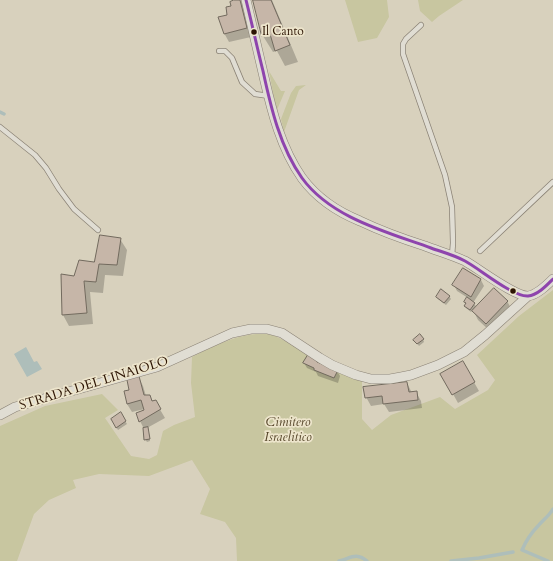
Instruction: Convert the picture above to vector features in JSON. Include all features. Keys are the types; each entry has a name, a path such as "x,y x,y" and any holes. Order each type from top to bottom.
{"street":[{"path":"246,0 269,96 286,150 303,179 320,196 337,209 359,221 399,238 469,263 519,294 528,296"},
{"name":"STRADA DEL LINAIOLO","path":"0,415 15,407 157,367 232,333 251,329 267,329 282,333 332,365 360,376 372,379 390,379 406,376 438,365 464,352 485,335 517,304 553,279"}],"lane":[{"path":"421,25 406,39 403,44 403,54 445,175 452,207 452,256"},
{"path":"219,51 225,51 232,58 242,82 255,94 269,96"},
{"path":"0,127 35,155 46,168 74,209 98,230"},
{"path":"480,251 553,182"}],"green space":[{"path":"345,0 387,0 389,17 377,38 358,42"},
{"path":"418,0 463,0 432,22 420,11"},
{"path":"269,71 281,91 285,91 277,110 274,99"},
{"path":"306,85 299,90 284,132 281,119 291,93 296,86"},
{"name":"Cimitero Israelitico","path":"553,290 553,561 237,561 236,538 225,522 200,514 210,489 192,460 149,476 99,474 73,480 76,488 49,500 34,514 17,561 0,561 0,426 45,406 102,394 118,410 105,418 131,456 149,459 157,455 163,431 195,417 191,383 192,357 232,339 255,334 265,334 275,336 315,359 317,362 362,381 362,419 372,430 391,415 440,397 455,409 488,390 495,380 477,355 519,316"}],"shaded area":[{"path":"26,347 34,362 37,361 42,369 27,377 14,354"}],"building":[{"path":"240,0 247,28 224,34 218,17 227,15 226,7 231,6 230,2"},
{"path":"253,0 271,0 290,45 275,51 270,34 262,36"},
{"path":"100,235 121,238 117,265 99,264 96,282 84,281 87,313 62,315 61,274 74,276 79,260 94,262"},
{"path":"463,268 481,279 471,297 452,285"},
{"path":"494,288 508,301 486,324 472,311"},
{"path":"441,289 450,296 444,303 436,297"},
{"path":"467,297 475,303 470,310 464,306 466,303 464,302"},
{"path":"420,334 424,339 417,344 413,340"},
{"path":"308,355 317,362 338,370 334,378 314,370 314,368 303,363"},
{"path":"463,361 475,382 452,395 440,374"},
{"path":"139,376 144,395 150,395 152,401 156,400 161,409 139,422 136,413 144,410 141,400 127,404 124,391 129,390 127,380"},
{"path":"407,382 409,392 417,391 418,400 383,404 382,396 365,398 363,387"},
{"path":"121,412 126,421 116,428 111,419"},
{"path":"148,427 150,439 144,440 143,428"}],"waterway":[{"path":"0,112 4,114"},
{"path":"548,561 522,550 531,534 553,509"},
{"path":"451,561 513,552"},
{"path":"339,561 356,556 367,561"}],"transit line":[{"path":"246,0 277,127 294,166 314,192 328,204 344,214 378,229 461,259 505,287 522,295 528,296 535,294 553,279"}],"place":[{"name":"Il Canto","path":"254,32"}]}
